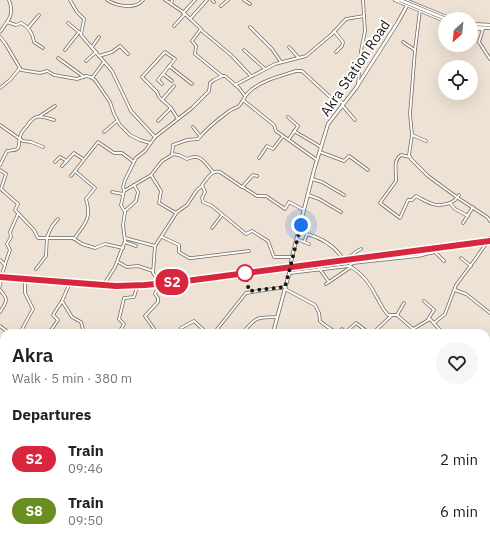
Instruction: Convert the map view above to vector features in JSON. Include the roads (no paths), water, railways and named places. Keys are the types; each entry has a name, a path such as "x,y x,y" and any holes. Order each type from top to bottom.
{"main road":[{"path":"395,0 438,17"},
{"path":"400,0 438,17"},
{"path":"405,0 438,14"},
{"name":"Akra Station Road","path":"274,329 317,160 328,124 358,85 409,2"},
{"path":"478,27 490,27"},
{"path":"478,28 483,29 490,27"}],"street":[{"path":"0,32 7,22 12,9 9,0"},
{"path":"65,50 80,33 84,19 76,12 70,0"},
{"path":"107,0 117,5 129,6 139,4 143,0"},
{"path":"165,0 184,13 201,30 231,55 250,76"},
{"path":"170,4 172,0"},
{"path":"174,26 195,0"},
{"path":"190,19 207,0"},
{"path":"221,6 228,0"},
{"path":"244,0 250,4"},
{"path":"358,85 361,51 365,31 363,0"},
{"path":"410,157 409,153 412,135 410,114 418,10"},
{"path":"28,28 39,15"},
{"path":"235,85 264,68 308,55 346,19 364,16"},
{"path":"7,22 16,25 22,23 28,28 34,37 34,42 43,48"},
{"path":"68,23 80,33 112,71 131,111 155,137"},
{"path":"250,27 272,49 281,62"},
{"path":"483,29 479,42 490,59"},
{"path":"201,30 192,41 196,46 195,53 222,76 225,76 245,96"},
{"path":"334,31 343,42 342,46 336,52"},
{"path":"0,37 22,70 38,73 47,71 52,74 77,79 88,76 95,80 110,102 117,121 130,135 140,140 150,142"},
{"path":"92,47 99,37"},
{"path":"403,42 414,50"},
{"path":"99,56 105,53 111,53 120,46 128,54"},
{"path":"290,47 298,57"},
{"path":"244,50 264,68"},
{"path":"86,61 96,52"},
{"path":"162,84 158,80 175,58 164,52 142,77 157,92 158,96 171,108 178,119"},
{"path":"58,58 84,77"},
{"path":"92,78 104,62"},
{"path":"169,66 192,84"},
{"path":"0,88 10,80 20,68"},
{"path":"172,154 173,144 196,139 208,127 230,110 238,106 253,88 300,70 329,96 342,104 355,120"},
{"path":"163,74 172,81"},
{"path":"125,212 121,207 124,185 134,162 155,137 192,108 209,91 212,81 222,76"},
{"path":"162,100 174,86"},
{"path":"243,100 274,125 275,129 283,136 317,160"},
{"path":"0,165 8,151 18,148 20,144 19,139 30,120 36,116 40,116 55,106"},
{"path":"158,121 171,108"},
{"path":"40,116 54,120"},
{"path":"288,118 298,126 289,139"},
{"path":"104,132 117,121"},
{"path":"0,125 19,139 43,147"},
{"path":"193,127 200,136"},
{"path":"294,132 321,146"},
{"path":"412,135 426,141"},
{"path":"259,158 267,146 273,149 283,136"},
{"path":"71,176 98,142 114,153 122,153 134,162"},
{"path":"320,152 344,161 349,156 368,170"},
{"path":"62,166 75,153 84,159"},
{"path":"124,191 151,176 162,161 172,154 179,155 187,159 197,156 213,172"},
{"path":"458,196 450,204 441,206 436,206 416,196 412,200 408,200 400,218 380,203 396,181 395,164 401,155 410,157 425,173 458,196 490,220"},
{"path":"55,162 60,157 67,161"},
{"path":"0,170 6,174 1,184 1,189 18,204 15,210 34,230 38,238 74,239 82,244 96,248 105,244 123,248"},
{"path":"154,329 145,316 158,302 158,298 154,294 160,283 154,276 153,271 155,246 176,213 186,205 213,172 217,170 257,196 266,196 285,208 289,202 304,210"},
{"path":"74,239 87,219 89,208 86,199 95,188 75,171"},
{"path":"243,187 253,175 257,176"},
{"path":"151,176 161,191 159,203 176,213"},
{"path":"312,179 322,182 344,195"},
{"path":"105,283 118,261 125,242 123,225 125,212 136,200 138,192 134,185"},
{"path":"202,186 205,192 202,198 203,202 212,206 246,234 252,231 263,237 269,243 274,257 292,258"},
{"path":"112,192 123,194"},
{"path":"308,195 319,199 341,212"},
{"path":"450,204 455,209 468,216"},
{"path":"463,223 473,208"},
{"path":"0,286 1,274 10,250 7,244 11,237 10,232 18,214"},
{"path":"212,228 222,215"},
{"path":"36,269 46,256 47,238 50,230 58,219"},
{"path":"301,225 308,229"},
{"path":"304,242 307,234 319,238 333,247 343,259 351,256 361,249"},
{"path":"162,237 179,245 179,252 189,258 249,251"},
{"path":"125,238 155,246"},
{"path":"434,323 445,314 459,280 471,266 490,238"},
{"path":"297,239 309,244"},
{"path":"125,242 136,246"},
{"path":"315,265 321,269 327,283 353,263 418,256 435,252 444,261"},
{"path":"462,258 471,266"},
{"path":"0,260 5,264"},
{"path":"118,261 127,267 138,266 153,271"},
{"path":"289,273 350,266 366,280 378,298 381,307 388,315 397,315 413,329 428,319 434,310 424,301"},
{"path":"22,329 33,309 25,293 25,283"},
{"path":"52,329 58,320 53,315 62,301 69,285"},
{"path":"122,329 124,324 118,318 124,298 134,296 137,287"},
{"path":"217,329 246,292 285,287 315,305 319,313 320,322 331,329"},
{"path":"0,290 6,297 6,300 0,312"},
{"path":"454,290 466,294 490,313"},
{"path":"62,301 72,317 81,322 83,329"},
{"path":"397,315 404,302"},
{"path":"377,329 392,315"},
{"path":"246,329 253,320 258,318 277,317"},
{"path":"428,319 439,329"},
{"path":"181,328 194,321 203,329"},
{"path":"350,329 356,323 364,329"}],"railway":[{"path":"0,277 116,286 145,285 187,281 490,241"}],"train":[{"name":"S2","path":"0,277 116,286 145,285 186,281 490,241"}]}
